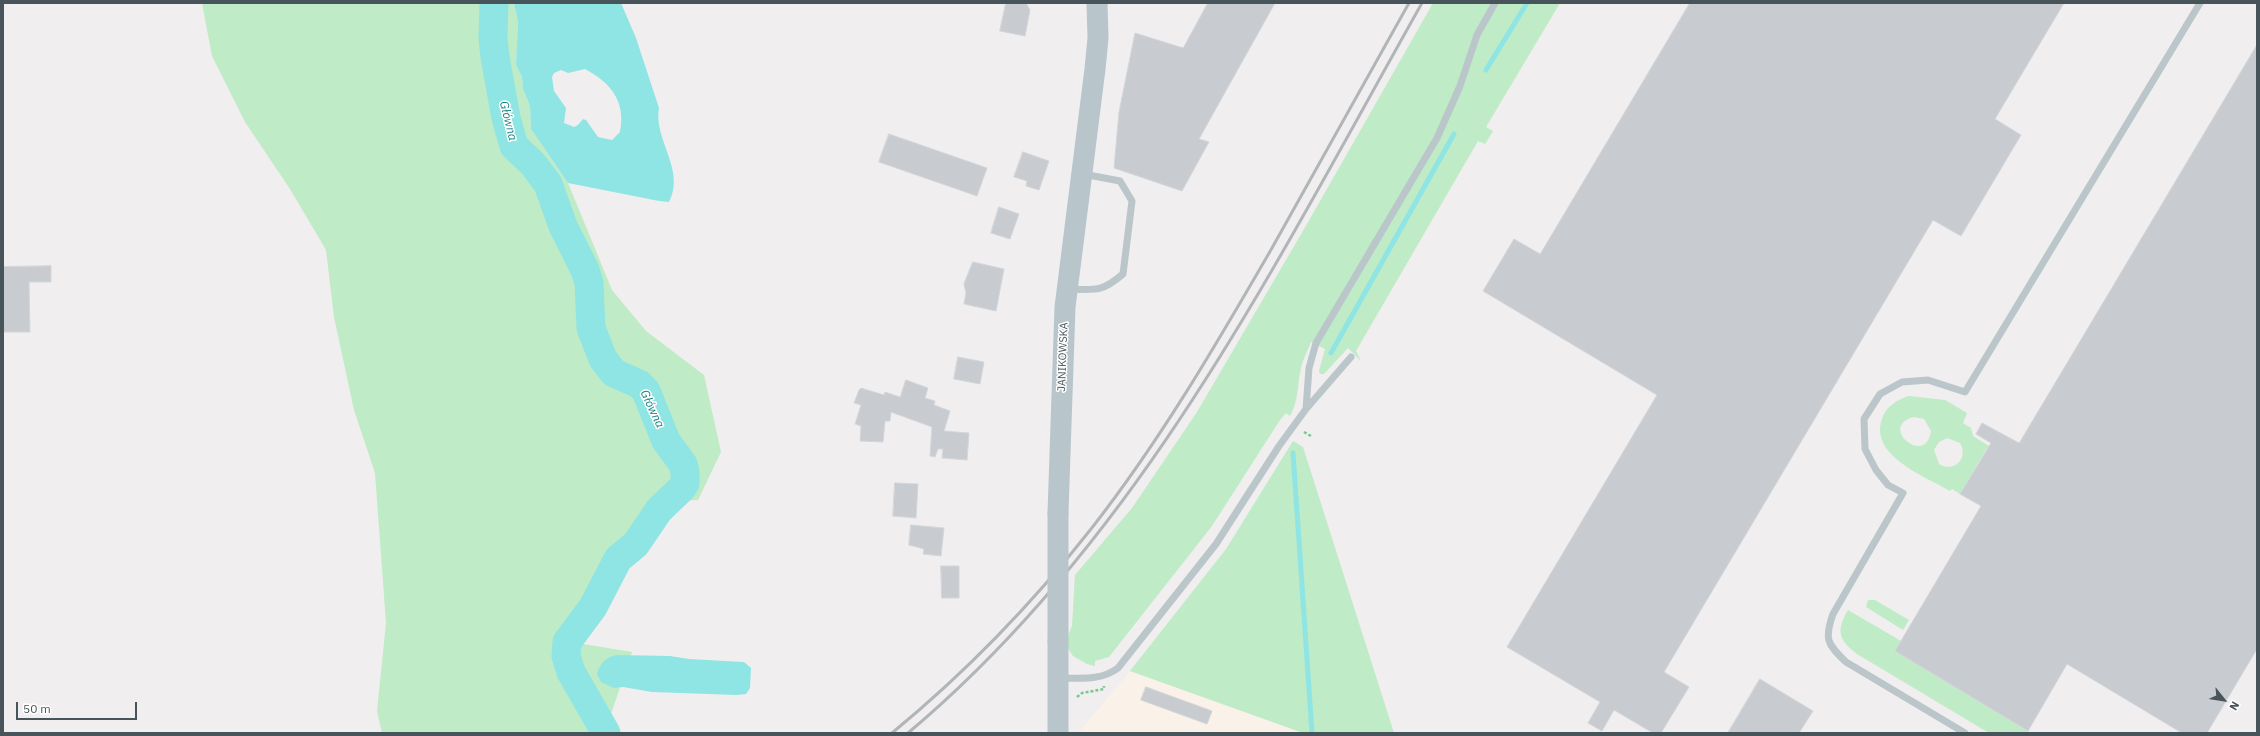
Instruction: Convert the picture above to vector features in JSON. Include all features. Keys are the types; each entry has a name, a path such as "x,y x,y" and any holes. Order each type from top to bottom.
{"street":[{"name":"JANIKOWSKA","path":"1058,723 1058,513 1065,307 1095,68 1098,38 1097,3"}],"lane":[{"path":"1306,409 1309,368 1316,343 1437,138 1460,86 1477,35 1495,3"},
{"path":"1965,733 1846,662 1832,649 1826,632 1832,614 1903,493 1888,485 1876,470 1865,449 1864,419 1880,394 1902,382 1928,380 1965,392 2200,3"},
{"path":"1067,289 1089,290 1107,288 1123,274 1132,201 1120,181 1081,174"},
{"path":"1058,678 1109,675 1118,668 1216,544 1279,446 1306,409 1351,357"}],"shaded area":[{"path":"1130,671 1303,733 1078,733"}],"green space":[{"path":"202,3 514,3 518,22 516,65 522,77 523,89 530,106 531,129 568,183 612,290 646,331 704,375 721,452 698,500 677,501 621,564 577,643 632,652 611,714 612,733 382,733 377,711 386,623 375,473 354,410 334,317 326,250 290,189 245,122 212,56"},
{"path":"1433,3 1560,3 1486,127 1493,131 1485,144 1478,141 1356,351 1361,361 1348,348 1324,374 1320,374 1319,371 1325,349 1311,342 1302,365 1295,404 1290,416 1286,413 1280,420 1212,526 1109,657 1095,661 1095,666 1087,664 1073,656 1069,650 1066,640 1072,626 1075,575 1132,508 1197,412 1307,224"},
{"path":"1909,396 1945,400 1967,413 1963,423 1971,428 1973,436 1992,448 1991,450 1987,448 1960,494 1952,489 1950,491 1914,471 1891,454 1884,444 1880,432 1884,414 1892,404","holes":["1914,417 1924,419 1931,431 1927,441 1921,446 1914,445 1907,441 1902,435 1900,428 1904,422","1947,438 1960,443 1963,454 1958,463 1955,466 1950,467 1939,464 1934,450 1939,442"]},
{"path":"1293,441 1303,447 1394,733 1303,733 1130,671 1226,549"},
{"path":"1868,600 1875,600 1909,620 1903,630 1866,607"},
{"path":"1848,610 1901,641 1895,651 2031,733 1989,733 1857,654 1846,644 1841,634 1844,617"}],"water":[{"path":"514,3 621,3 636,38 659,108 658,120 660,131 672,166 674,178 673,190 669,202 568,183 531,129 530,106 523,89 522,77 516,65 518,22","holes":["585,69 594,74 609,87 614,94 621,111 620,132 612,140 598,137 586,120 583,119 574,127 564,123 566,108 554,91 552,77 554,73 561,70 568,73"]},
{"path":"617,655 670,656 689,659 744,662 751,668 750,688 746,694 737,695 652,692 623,687 614,688 601,682 597,674 604,661"}],"building":[{"path":"1006,3 1026,3 1030,10 1025,36 1000,31"},
{"path":"1208,3 1275,3 1199,139 1209,142 1182,191 1114,168 1119,112 1135,33 1183,48"},
{"path":"1690,3 2064,3 1995,119 2021,135 1961,236 1933,220 1664,672 1689,687 1661,733 1653,733 1614,710 1602,731 1588,723 1600,702 1507,647 1657,395 1483,291 1514,239 1540,254"},
{"path":"2257,45 2257,649 2207,733 2182,733 2067,664 2028,731 1895,651 1981,506 1960,494 1991,443 1976,434 1982,423 2019,443"},
{"path":"889,134 987,168 977,196 879,162"},
{"path":"1023,152 1049,161 1039,190 1026,186 1027,181 1014,177"},
{"path":"999,207 1019,214 1010,239 991,233"},
{"path":"973,262 1004,269 996,311 964,304 966,293 964,284"},
{"path":"51,266 51,282 29,282 30,332 3,332 3,267"},
{"path":"958,357 984,362 980,384 954,379"},
{"path":"906,380 928,388 925,398 935,401 934,405 950,411 944,431 969,433 967,460 942,458 943,449 938,449 935,457 930,456 932,427 891,412 890,421 885,421 883,442 860,441 861,426 855,424 861,405 854,403 859,390 861,388 884,395 885,392 900,397"},
{"path":"895,483 918,484 916,518 893,516"},
{"path":"911,525 944,528 941,556 923,554 924,549 909,545"},
{"path":"941,566 959,566 959,598 942,598"},
{"path":"1760,679 1813,711 1799,733 1728,733"},
{"path":"1146,687 1212,711 1207,724 1141,700"}],"waterway":[{"name":"Główna","path":"494,3 493,38 495,57 506,118 514,146 533,164 548,184 563,226 585,270 589,283 591,328 603,359 614,373 639,384 646,391 666,441 683,464 685,472 685,483 682,488 659,510 636,544 618,559 593,607 567,642 566,656 571,672 606,733"},
{"path":"1486,70 1527,3"},
{"path":"1331,353 1454,134"},
{"path":"1293,453 1312,733"}],"railway":[{"path":"892,733 946,686 997,637 1021,611 1069,557 1141,462 1186,392 1251,284 1409,3"},
{"path":"908,733 991,656 1066,573 1134,485 1197,392 1256,297 1422,3"}]}
